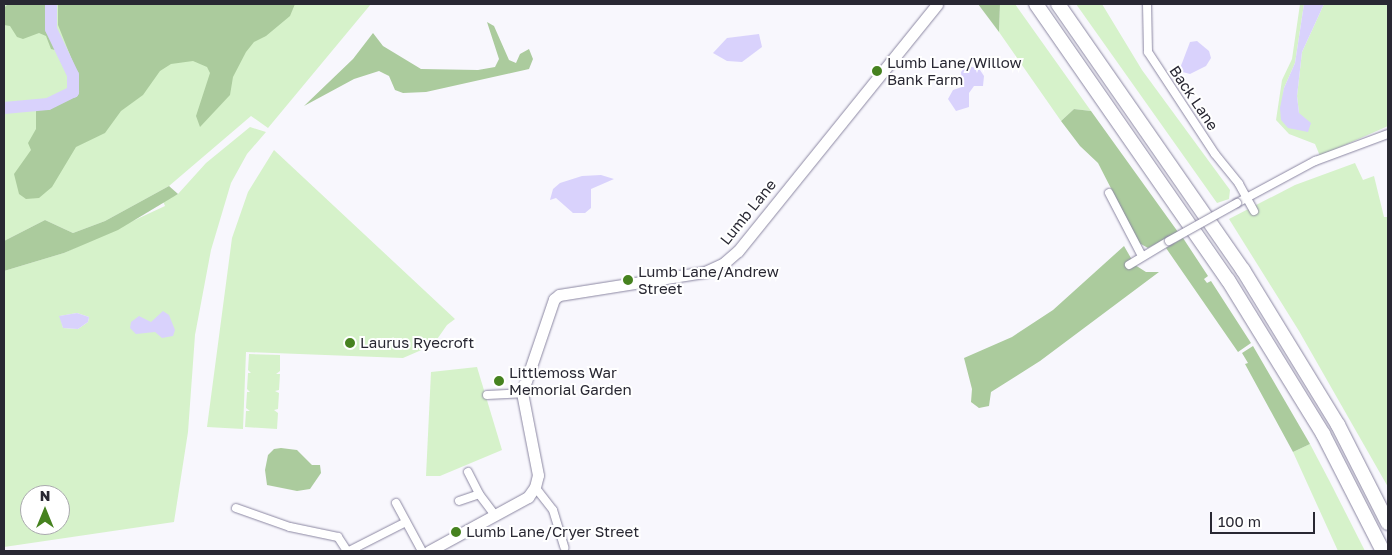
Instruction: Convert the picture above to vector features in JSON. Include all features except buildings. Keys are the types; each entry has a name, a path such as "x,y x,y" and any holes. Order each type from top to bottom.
{"highway":[{"path":"1036,4 1228,280 1322,434 1383,551"},
{"path":"1058,4 1243,270 1338,425 1388,523"}],"street":[{"name":"Lumb Lane","path":"536,487 538,475 522,394 554,299 559,295 705,272 724,263 738,251 938,4"},
{"name":"Back Lane","path":"1147,4 1148,52 1247,197 1254,211"},
{"path":"1128,265 1247,197 1315,162 1388,134"},
{"path":"1110,193 1142,256"},
{"path":"488,396 522,394"},
{"path":"468,472 479,494 495,515"},
{"path":"430,551 528,497 536,487 553,510 564,547"},
{"path":"460,501 479,494"},
{"path":"396,503 422,551"},
{"path":"236,508 290,527 338,537 348,551 406,522"}],"green space":[{"path":"4,4 371,4 268,128 251,116 169,186 105,221 73,233 45,220 4,241"},
{"path":"8,4 47,4 51,12 48,28 59,51 51,49 46,36 39,33 23,39 17,37 10,26 4,25 4,8"},
{"path":"58,4 295,4 290,16 266,36 254,42 246,52 233,77 230,95 200,127 196,116 210,73 207,67 193,61 171,64 160,71 143,95 121,111 105,133 76,147 52,187 39,198 26,199 19,194 14,174 31,150 28,143 36,129 36,110 58,105 78,90 78,75 58,25"},
{"path":"978,4 1000,4 999,32"},
{"path":"1000,4 1015,4 1091,111 1074,109 1061,121 999,32"},
{"path":"1076,4 1102,4 1142,70 1230,190 1229,199 1217,203"},
{"path":"1300,4 1304,4 1295,63 1284,88 1281,120 1299,113 1297,96 1302,52 1324,4 1388,4 1388,126 1320,156 1315,144 1289,134 1276,120 1282,80 1292,59"},
{"path":"487,22 494,26 509,60 516,63 520,54 529,49 533,59 529,69 426,92 403,93 395,90 389,76 379,71 354,79 304,106 353,59 373,33 383,46 421,69 478,70 495,67 499,59"},
{"path":"1074,109 1091,111 1178,232 1148,248 1139,243 1098,163 1080,146 1061,121"},
{"path":"250,127 266,132 247,154 231,183 211,250 195,335 188,432 174,522 4,547 4,271 64,253 165,206 163,201 178,194 206,163","holes":["77,313 89,317 88,322 78,329 63,328 60,316"]},
{"path":"274,150 455,319 447,325 433,345 403,358 246,352 243,429 207,427 232,238 248,192"},
{"path":"1355,163 1363,180 1374,176 1384,217 1388,217 1388,487 1299,331 1229,219 1295,185"},
{"path":"169,186 178,194 118,230 64,253 4,271 4,241 45,220 73,233 105,221"},
{"path":"1183,238 1208,276 1204,279 1207,283 1211,281 1251,343 1238,352 1166,248"},
{"path":"1124,246 1135,265 1146,272 1159,272 1040,361 991,392 989,406 979,408 971,402 972,389 964,358 1012,337 1053,310"},
{"path":"1253,346 1310,444 1293,452 1245,364 1248,363 1242,353"},
{"path":"249,354 280,355 280,371 276,374 280,374 279,390 275,391 279,393 278,409 274,410 278,413 277,429 245,427 246,411 250,411 246,408 247,392 250,392 247,389 248,373 251,373 248,370"},
{"path":"477,367 502,450 440,476 426,476 431,372"},
{"path":"1310,444 1365,551 1338,551 1293,452"},
{"path":"274,449 297,450 312,465 320,465 321,473 310,489 297,491 267,485 265,470 268,455"}],"shaded area":[{"path":"1304,4 1324,4 1302,52 1297,96 1299,113 1311,123 1308,132 1288,128 1281,120 1280,108 1284,88 1295,63"},
{"path":"759,34 762,47 742,62 727,61 713,53 727,38"},
{"path":"1197,41 1209,51 1211,58 1206,66 1190,74 1179,71 1190,42"},
{"path":"967,65 980,70 984,76 983,86 974,86 969,93 969,107 956,111 948,99 953,90 962,87 961,72"},
{"path":"601,175 614,179 591,189 591,208 585,213 573,213 556,198 550,200 553,189 560,183 582,176"},
{"path":"163,311 169,315 175,330 173,336 162,338 155,332 136,334 130,328 131,322 139,316 151,322"},
{"path":"77,313 89,317 88,322 78,329 63,328 59,316"}],"waterway":[{"path":"4,108 48,104 73,92 73,75 51,29 51,4"}],"place":[{"name":"Lumb Lane/Willow Bank Farm","path":"877,71"},
{"name":"Lumb Lane/Andrew Street","path":"628,280"},
{"name":"Laurus Ryecroft","path":"350,343"},
{"name":"Littlemoss War Memorial Garden","path":"499,381"},
{"name":"Lumb Lane/Cryer Street","path":"456,532"}]}
